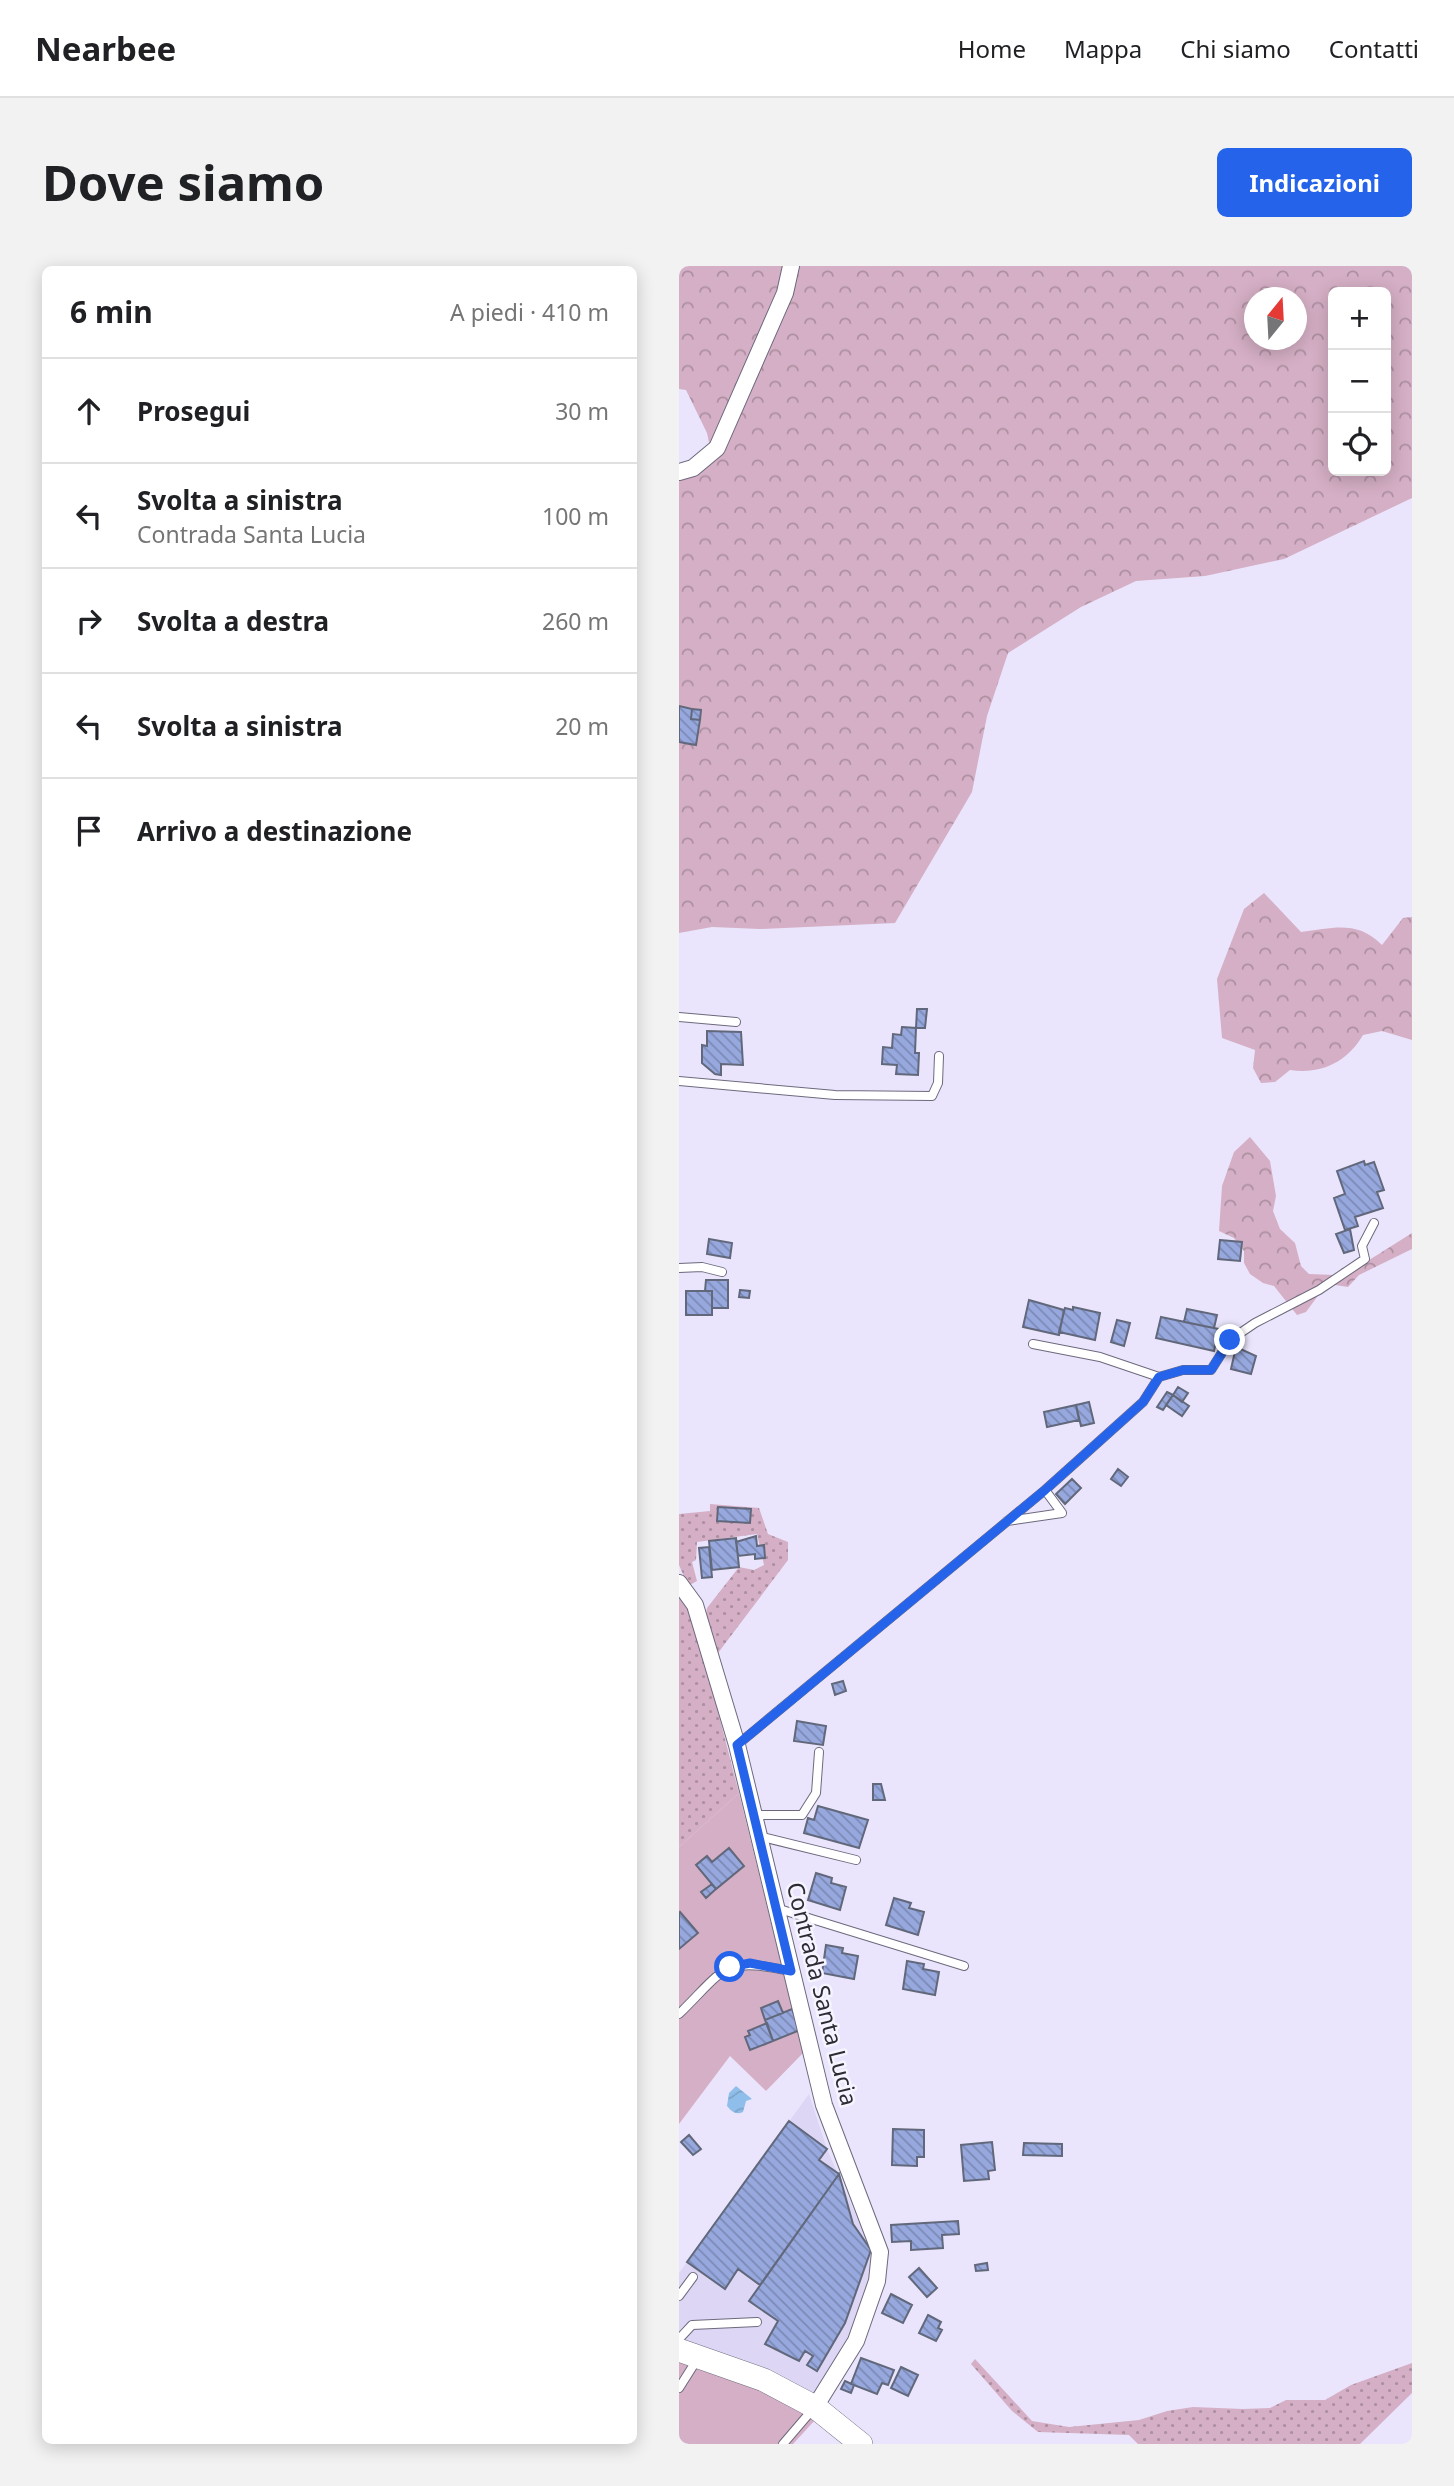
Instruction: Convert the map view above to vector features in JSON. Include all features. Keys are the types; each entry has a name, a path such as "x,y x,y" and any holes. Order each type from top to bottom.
{"main road":[{"path":"689,2353 764,2380 815,2407 861,2444"}],"street":[{"path":"679,472 692,468 717,448 785,293 791,266"},
{"name":"Contrada Santa Lucia","path":"679,1583 695,1605 737,1745 824,2105 880,2252 877,2281 856,2342 815,2407"}],"lane":[{"path":"679,1017 736,1022"},
{"path":"679,1081 835,1095 932,1096 938,1083 939,1056"},
{"path":"1033,1344 1100,1357 1159,1377 1183,1370 1211,1370 1230,1340 1255,1323 1319,1290 1365,1259 1362,1245 1374,1223"},
{"path":"679,1268 702,1267 722,1272"},
{"path":"737,1745 1004,1521 1045,1490 1143,1402 1159,1377"},
{"path":"1004,1521 1062,1513 1045,1490"},
{"path":"752,1815 802,1815 816,1793 819,1752"},
{"path":"758,1836 856,1860"},
{"path":"776,1908 964,1966"},
{"path":"679,2014 716,1975 730,1967 750,1963 791,1971"},
{"path":"679,2296 693,2277"},
{"path":"679,2339 692,2325 757,2322"},
{"path":"679,2388 689,2353"},
{"path":"783,2444 815,2407"}],"shaded area":[{"path":"809,2094 827,2149 871,2250 872,2269 856,2317 858,2320 812,2396 679,2343 679,2273"}],"green space":[{"path":"679,266 1412,266 1412,498 1284,559 1205,576 1136,581 1081,607 1008,653 987,716 972,792 895,923 760,929 712,927 679,933 679,478 712,457 707,433 686,390 679,389"},
{"path":"1264,893 1301,932 1354,929 1373,937 1382,945 1403,918 1412,917 1412,1040 1382,1031 1363,1035 1350,1052 1333,1064 1313,1070 1290,1070 1275,1082 1261,1083 1253,1068 1255,1050 1222,1038 1217,979 1244,909"},
{"path":"1250,1137 1270,1161 1276,1196 1273,1211 1280,1229 1295,1243 1301,1266 1309,1274 1335,1275 1342,1268 1366,1262 1412,1233 1412,1249 1359,1275 1348,1287 1335,1285 1316,1290 1317,1297 1306,1312 1297,1315 1274,1286 1263,1283 1250,1274 1244,1263 1244,1251 1234,1238 1219,1231 1222,1186 1234,1152"},
{"path":"710,1504 759,1508 768,1534 788,1542 788,1560 718,1653 706,1615 707,1608 739,1567 754,1570 764,1565 757,1534 697,1542 696,1560 692,1562 697,1581 688,1586 679,1565 679,1514 710,1511"},
{"path":"679,1588 691,1607 739,1793 679,1847"},
{"path":"739,1793 803,2053 766,2091 730,2056 679,2124 679,1847"},
{"path":"975,2359 1032,2421 1069,2427 1139,2420 1167,2411 1193,2407 1270,2408 1286,2400 1325,2400 1351,2385 1412,2363 1412,2393 1360,2444 1138,2444 1129,2435 1038,2432 1012,2411 971,2364"},
{"path":"679,2361 750,2384 816,2419 793,2444 679,2444"}],"water":[{"path":"736,2086 752,2099 746,2101 743,2112 738,2113 727,2106 729,2093"}],"building":[{"path":"679,706 692,709 691,719 700,720 696,745 679,742"},
{"path":"692,709 701,710 700,720 691,719"},
{"path":"917,1009 927,1009 925,1028 916,1028"},
{"path":"902,1027 916,1028 918,1075 896,1074 897,1065 882,1064 883,1047 892,1048 893,1034 901,1035"},
{"path":"707,1031 741,1032 743,1065 721,1064 721,1075 715,1074 702,1063 702,1045 707,1046"},
{"path":"1364,1161 1365,1165 1374,1162 1384,1190 1377,1192 1383,1208 1355,1217 1358,1226 1345,1230 1334,1198 1345,1194 1337,1171"},
{"path":"1350,1229 1354,1250 1344,1253 1336,1234"},
{"path":"709,1239 732,1243 730,1258 707,1254"},
{"path":"1220,1240 1242,1242 1240,1261 1218,1259"},
{"path":"706,1280 728,1280 728,1308 712,1308 712,1291 705,1291"},
{"path":"740,1290 750,1291 749,1298 739,1297"},
{"path":"686,1291 712,1291 712,1315 686,1315"},
{"path":"1029,1300 1064,1310 1059,1335 1023,1327"},
{"path":"1073,1307 1100,1313 1095,1340 1059,1332 1065,1308 1073,1310"},
{"path":"1187,1309 1217,1315 1214,1328 1184,1322"},
{"path":"1161,1317 1219,1329 1214,1351 1156,1338"},
{"path":"1117,1320 1130,1323 1124,1346 1111,1342"},
{"path":"1236,1347 1256,1356 1251,1374 1231,1369"},
{"path":"1178,1387 1188,1393 1182,1402 1173,1395"},
{"path":"1167,1392 1173,1395 1163,1410 1157,1407"},
{"path":"1173,1395 1189,1406 1182,1416 1166,1405"},
{"path":"1089,1402 1094,1423 1081,1426 1076,1405"},
{"path":"1076,1405 1079,1420 1047,1427 1044,1412"},
{"path":"1118,1469 1128,1477 1121,1486 1111,1479"},
{"path":"1072,1479 1081,1488 1065,1504 1056,1494"},
{"path":"718,1507 751,1509 750,1523 717,1521"},
{"path":"756,1536 757,1546 764,1545 765,1558 755,1559 755,1554 738,1556 736,1542"},
{"path":"736,1538 739,1567 712,1570 709,1541"},
{"path":"709,1547 712,1577 702,1578 699,1548"},
{"path":"843,1681 846,1691 835,1695 832,1684"},
{"path":"797,1721 826,1726 823,1745 794,1741"},
{"path":"873,1784 881,1784 885,1800 873,1800"},
{"path":"818,1806 868,1820 859,1848 804,1833 808,1818 814,1820"},
{"path":"729,1848 744,1866 716,1889 696,1865 707,1856 712,1862"},
{"path":"816,1873 832,1878 831,1883 846,1887 840,1910 808,1900"},
{"path":"712,1884 716,1889 706,1898 701,1892"},
{"path":"894,1898 911,1903 909,1908 924,1912 918,1935 886,1925"},
{"path":"680,1912 698,1933 679,1949 679,1914"},
{"path":"826,1945 843,1948 842,1953 858,1956 854,1979 822,1973"},
{"path":"907,1961 924,1964 923,1969 939,1972 935,1995 903,1989"},
{"path":"778,2001 783,2013 765,2020 761,2008"},
{"path":"792,2009 800,2030 773,2041 765,2020"},
{"path":"767,2023 773,2041 750,2050 745,2037 750,2035 748,2031"},
{"path":"789,2121 827,2149 819,2160 839,2174 760,2285 738,2269 725,2289 687,2262"},
{"path":"893,2129 924,2130 924,2157 917,2157 917,2166 892,2165"},
{"path":"689,2135 701,2149 693,2155 681,2142"},
{"path":"992,2142 995,2170 988,2171 989,2179 964,2181 961,2145"},
{"path":"1024,2143 1062,2144 1062,2156 1023,2155"},
{"path":"839,2174 853,2224 871,2250 845,2323 817,2371 807,2365 813,2356 805,2351 799,2361 765,2344 778,2321 749,2301"},
{"path":"958,2221 959,2234 942,2235 943,2248 911,2250 911,2241 892,2242 891,2225"},
{"path":"987,2263 988,2270 976,2271 975,2265"},
{"path":"919,2268 937,2288 927,2297 909,2277"},
{"path":"891,2294 912,2305 903,2323 882,2313"},
{"path":"928,2315 941,2322 938,2328 942,2330 936,2341 919,2333"},
{"path":"861,2358 894,2370 888,2385 882,2383 877,2394 851,2384"},
{"path":"901,2367 918,2375 908,2396 891,2388"},
{"path":"845,2381 854,2385 851,2393 841,2389"}],"route":[{"path":"730,1967 750,1963 791,1971 737,1745 1004,1521 1045,1490 1143,1402 1159,1377 1183,1370 1211,1370 1230,1340"}]}
